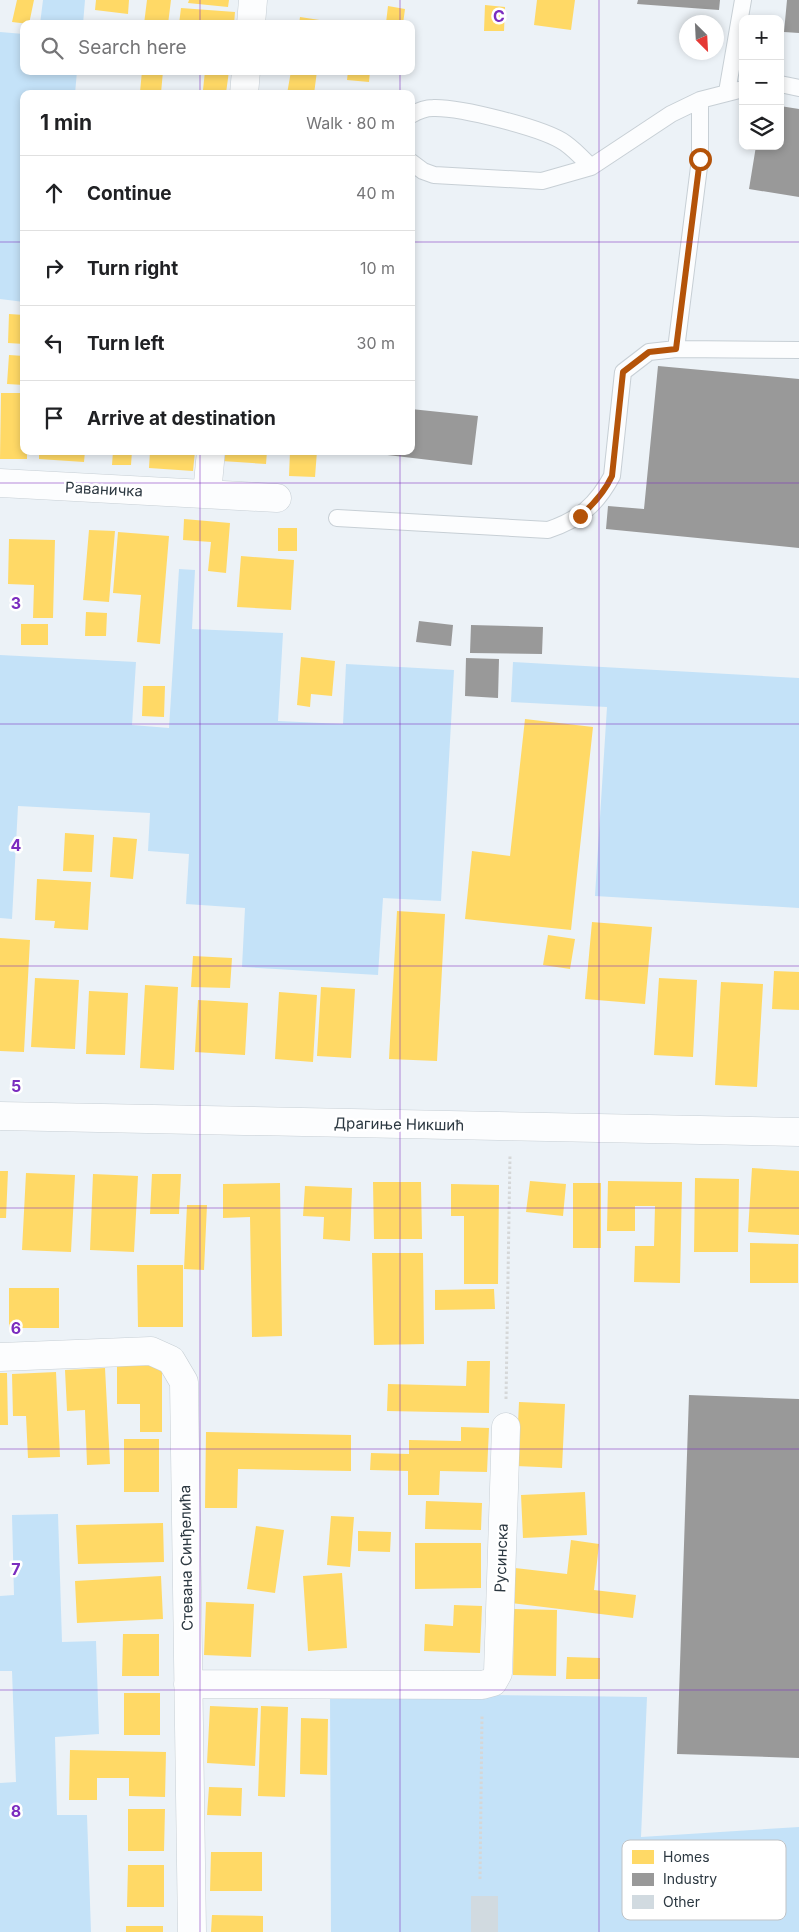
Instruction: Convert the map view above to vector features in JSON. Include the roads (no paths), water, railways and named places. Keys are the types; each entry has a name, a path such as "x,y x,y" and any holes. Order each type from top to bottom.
{"street":[{"path":"251,20 253,0"},
{"path":"244,90 246,75"},
{"path":"207,494 211,455"},
{"name":"Раваничка","path":"0,483 277,498"},
{"name":"Драгиње Никшић","path":"0,1116 799,1132"},
{"name":"Стевана Синђелића","path":"0,1357 151,1351 171,1360 184,1382 192,1932"},
{"name":"Русинска","path":"188,1684 482,1685 493,1682 498,1674 506,1427"}],"lane":[{"path":"415,165 423,171 434,175 542,181 591,167 671,114 700,100 735,90 743,0"},
{"path":"784,85 799,88"},
{"path":"676,349 700,159 700,100"},
{"path":"415,113 433,108 463,112 533,129 565,143 591,167"},
{"path":"337,518 548,530 565,525 593,505 604,492 612,476 623,372 649,352 676,349 799,350"}]}
